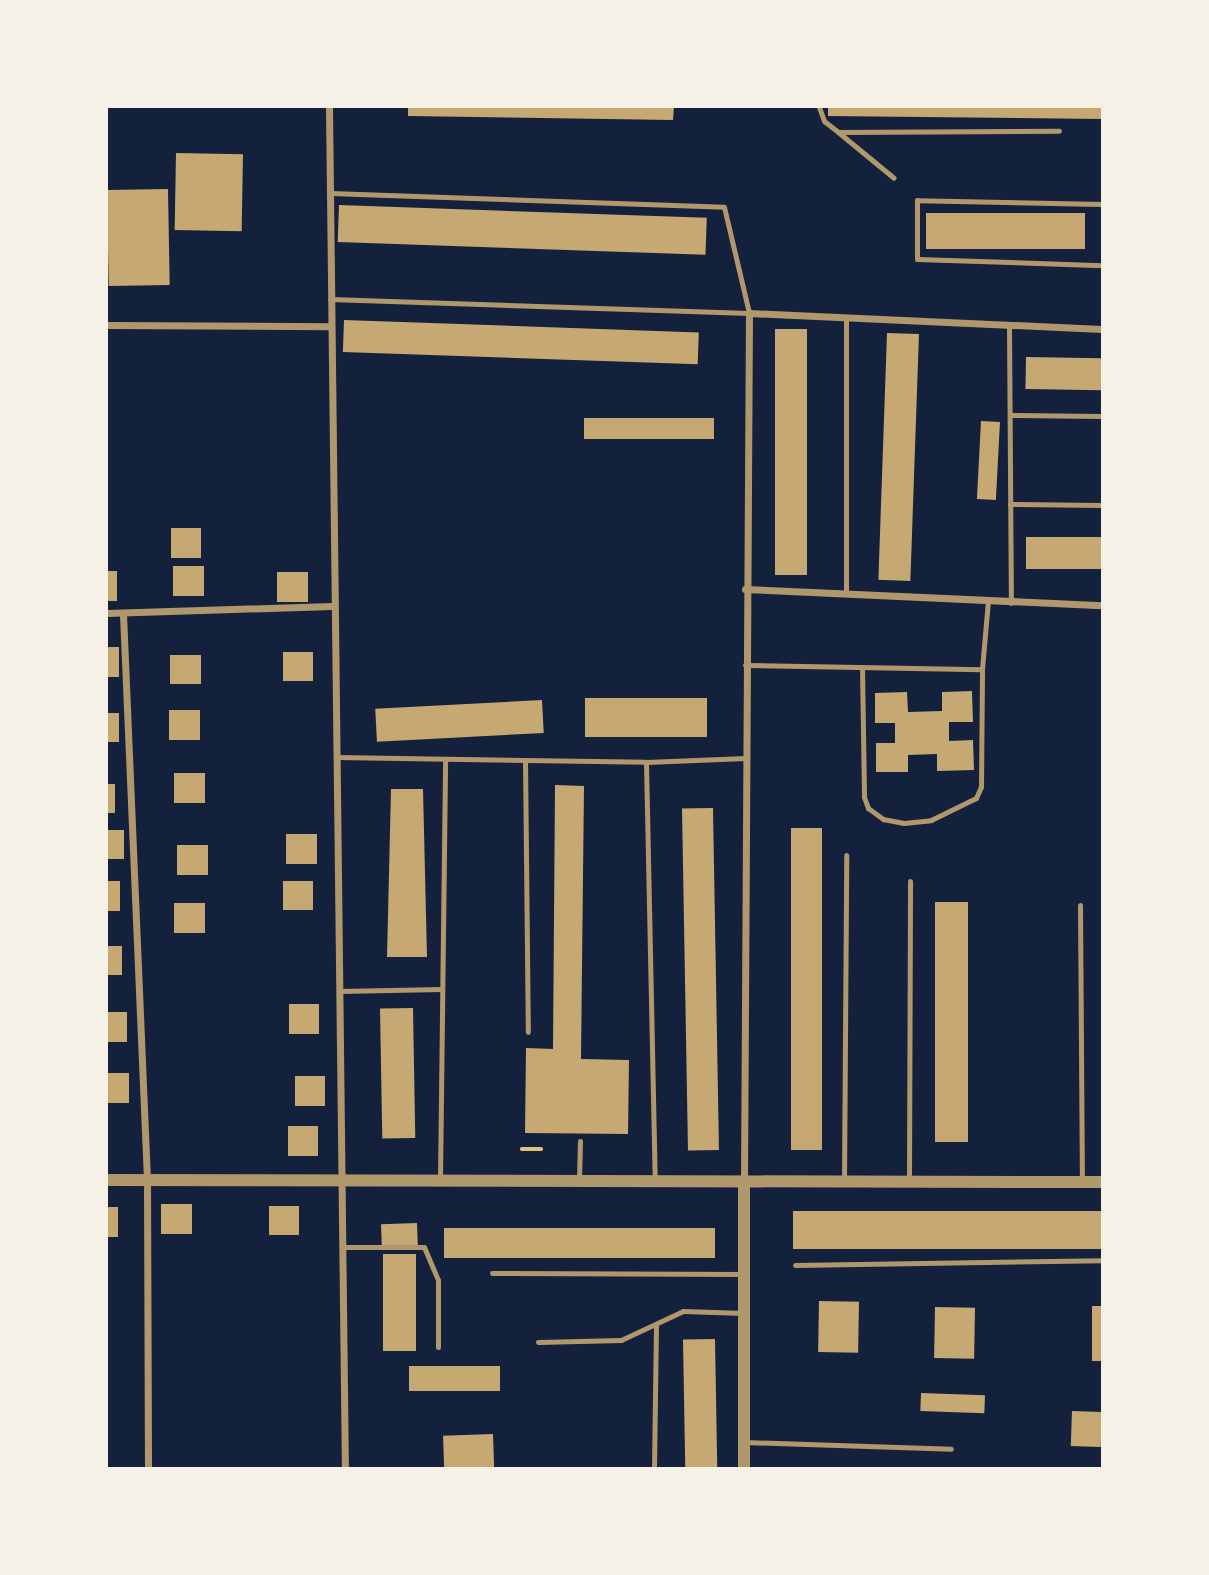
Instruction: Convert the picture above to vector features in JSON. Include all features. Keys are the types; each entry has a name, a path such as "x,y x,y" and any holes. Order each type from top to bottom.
{"street":[{"path":"329,107 332,606 344,1180 345,1468"},
{"path":"744,1468 745,589 749,313 846,321 1102,329"},
{"path":"107,325 330,326"},
{"path":"745,589 1102,605"},
{"path":"107,614 332,606"},
{"path":"123,614 147,1180 148,1468"},
{"path":"107,1180 1102,1182"}],"lane":[{"path":"819,107 824,121 894,178"},
{"path":"838,132 1059,131"},
{"path":"330,193 724,207 749,313 330,299"},
{"path":"1102,204 917,200 917,259 1102,265"},
{"path":"846,321 846,594"},
{"path":"1009,326 1011,603"},
{"path":"1010,415 1102,415"},
{"path":"1010,504 1102,505"},
{"path":"862,667 864,797 868,808 883,819 904,823 931,820 976,798 981,787 982,669 988,601"},
{"path":"745,665 982,669"},
{"path":"336,757 646,762 746,758"},
{"path":"440,1180 445,759"},
{"path":"525,760 528,1032"},
{"path":"646,762 655,1181"},
{"path":"844,1181 846,855"},
{"path":"909,1181 911,881"},
{"path":"1080,905 1082,1182"},
{"path":"340,991 442,989"},
{"path":"579,1181 580,1141"},
{"path":"344,1247 424,1247 438,1280 438,1347"},
{"path":"795,1265 1102,1260"},
{"path":"492,1273 744,1274"},
{"path":"538,1342 621,1340 683,1311 744,1313"},
{"path":"654,1468 656,1325"},
{"path":"744,1442 951,1449"}],"path":[{"path":"523,1149 541,1149"}],"building":[{"path":"408,107 674,107 673,120 408,116"},
{"path":"828,107 1102,107 1102,119 828,116"},
{"path":"176,153 243,154 242,231 175,230"},
{"path":"168,189 170,285 109,286 107,190"},
{"path":"339,205 707,218 705,255 338,242"},
{"path":"926,213 1085,213 1085,249 926,249"},
{"path":"344,320 699,332 698,364 343,352"},
{"path":"775,329 807,329 807,575 775,575"},
{"path":"887,333 919,334 910,581 878,580"},
{"path":"1026,357 1102,358 1101,390 1025,389"},
{"path":"584,418 714,418 714,439 584,439"},
{"path":"981,421 1000,422 996,500 977,499"},
{"path":"171,528 201,528 201,558 171,558"},
{"path":"1026,537 1102,537 1102,569 1026,569"},
{"path":"173,566 204,566 204,596 173,596"},
{"path":"107,571 117,571 117,601 107,601"},
{"path":"277,572 308,572 308,602 277,602"},
{"path":"107,647 119,647 119,677 107,677"},
{"path":"283,652 313,652 313,681 283,681"},
{"path":"170,655 201,655 201,684 170,684"},
{"path":"972,691 973,722 949,722 949,741 973,740 974,770 937,771 937,754 908,755 908,772 876,772 876,743 895,743 895,723 875,723 875,693 907,692 908,712 942,711 942,692"},
{"path":"585,698 707,698 707,737 585,737"},
{"path":"542,700 544,733 377,742 375,709"},
{"path":"169,710 200,710 200,740 169,740"},
{"path":"107,713 119,713 119,742 107,742"},
{"path":"174,773 205,773 205,803 174,803"},
{"path":"107,784 115,784 115,813 107,813"},
{"path":"555,785 584,786 581,1059 629,1060 628,1134 525,1133 526,1048 553,1049"},
{"path":"391,789 423,789 427,957 387,957"},
{"path":"713,808 719,1150 688,1150 682,809"},
{"path":"791,828 822,828 822,1150 791,1150"},
{"path":"107,830 124,830 124,859 107,859"},
{"path":"286,834 317,834 317,864 286,864"},
{"path":"177,845 208,845 208,875 177,875"},
{"path":"107,881 120,881 120,911 107,911"},
{"path":"283,881 313,881 313,910 283,910"},
{"path":"935,902 968,902 968,1142 935,1142"},
{"path":"174,903 205,903 205,933 174,933"},
{"path":"107,946 122,946 122,975 107,975"},
{"path":"289,1004 319,1004 319,1034 289,1034"},
{"path":"413,1008 415,1138 382,1139 380,1009"},
{"path":"107,1012 127,1012 127,1042 107,1042"},
{"path":"107,1073 129,1073 129,1103 107,1103"},
{"path":"295,1076 325,1076 325,1106 295,1106"},
{"path":"288,1126 318,1126 318,1156 288,1156"},
{"path":"161,1204 192,1204 192,1234 161,1234"},
{"path":"269,1206 299,1206 299,1235 269,1235"},
{"path":"107,1207 118,1207 118,1237 107,1237"},
{"path":"793,1211 1102,1211 1102,1249 793,1249"},
{"path":"417,1223 418,1246 382,1247 381,1224"},
{"path":"444,1228 715,1228 715,1258 444,1258"},
{"path":"383,1254 416,1254 416,1351 383,1351"},
{"path":"819,1301 859,1302 858,1353 818,1352"},
{"path":"1092,1306 1102,1306 1102,1361 1092,1361"},
{"path":"935,1307 975,1308 974,1359 934,1358"},
{"path":"715,1339 717,1468 685,1468 683,1340"},
{"path":"409,1366 500,1366 500,1391 409,1391"},
{"path":"921,1393 985,1395 984,1413 920,1411"},
{"path":"1072,1411 1102,1412 1101,1447 1071,1446"},
{"path":"493,1434 494,1468 444,1468 443,1436"}]}
